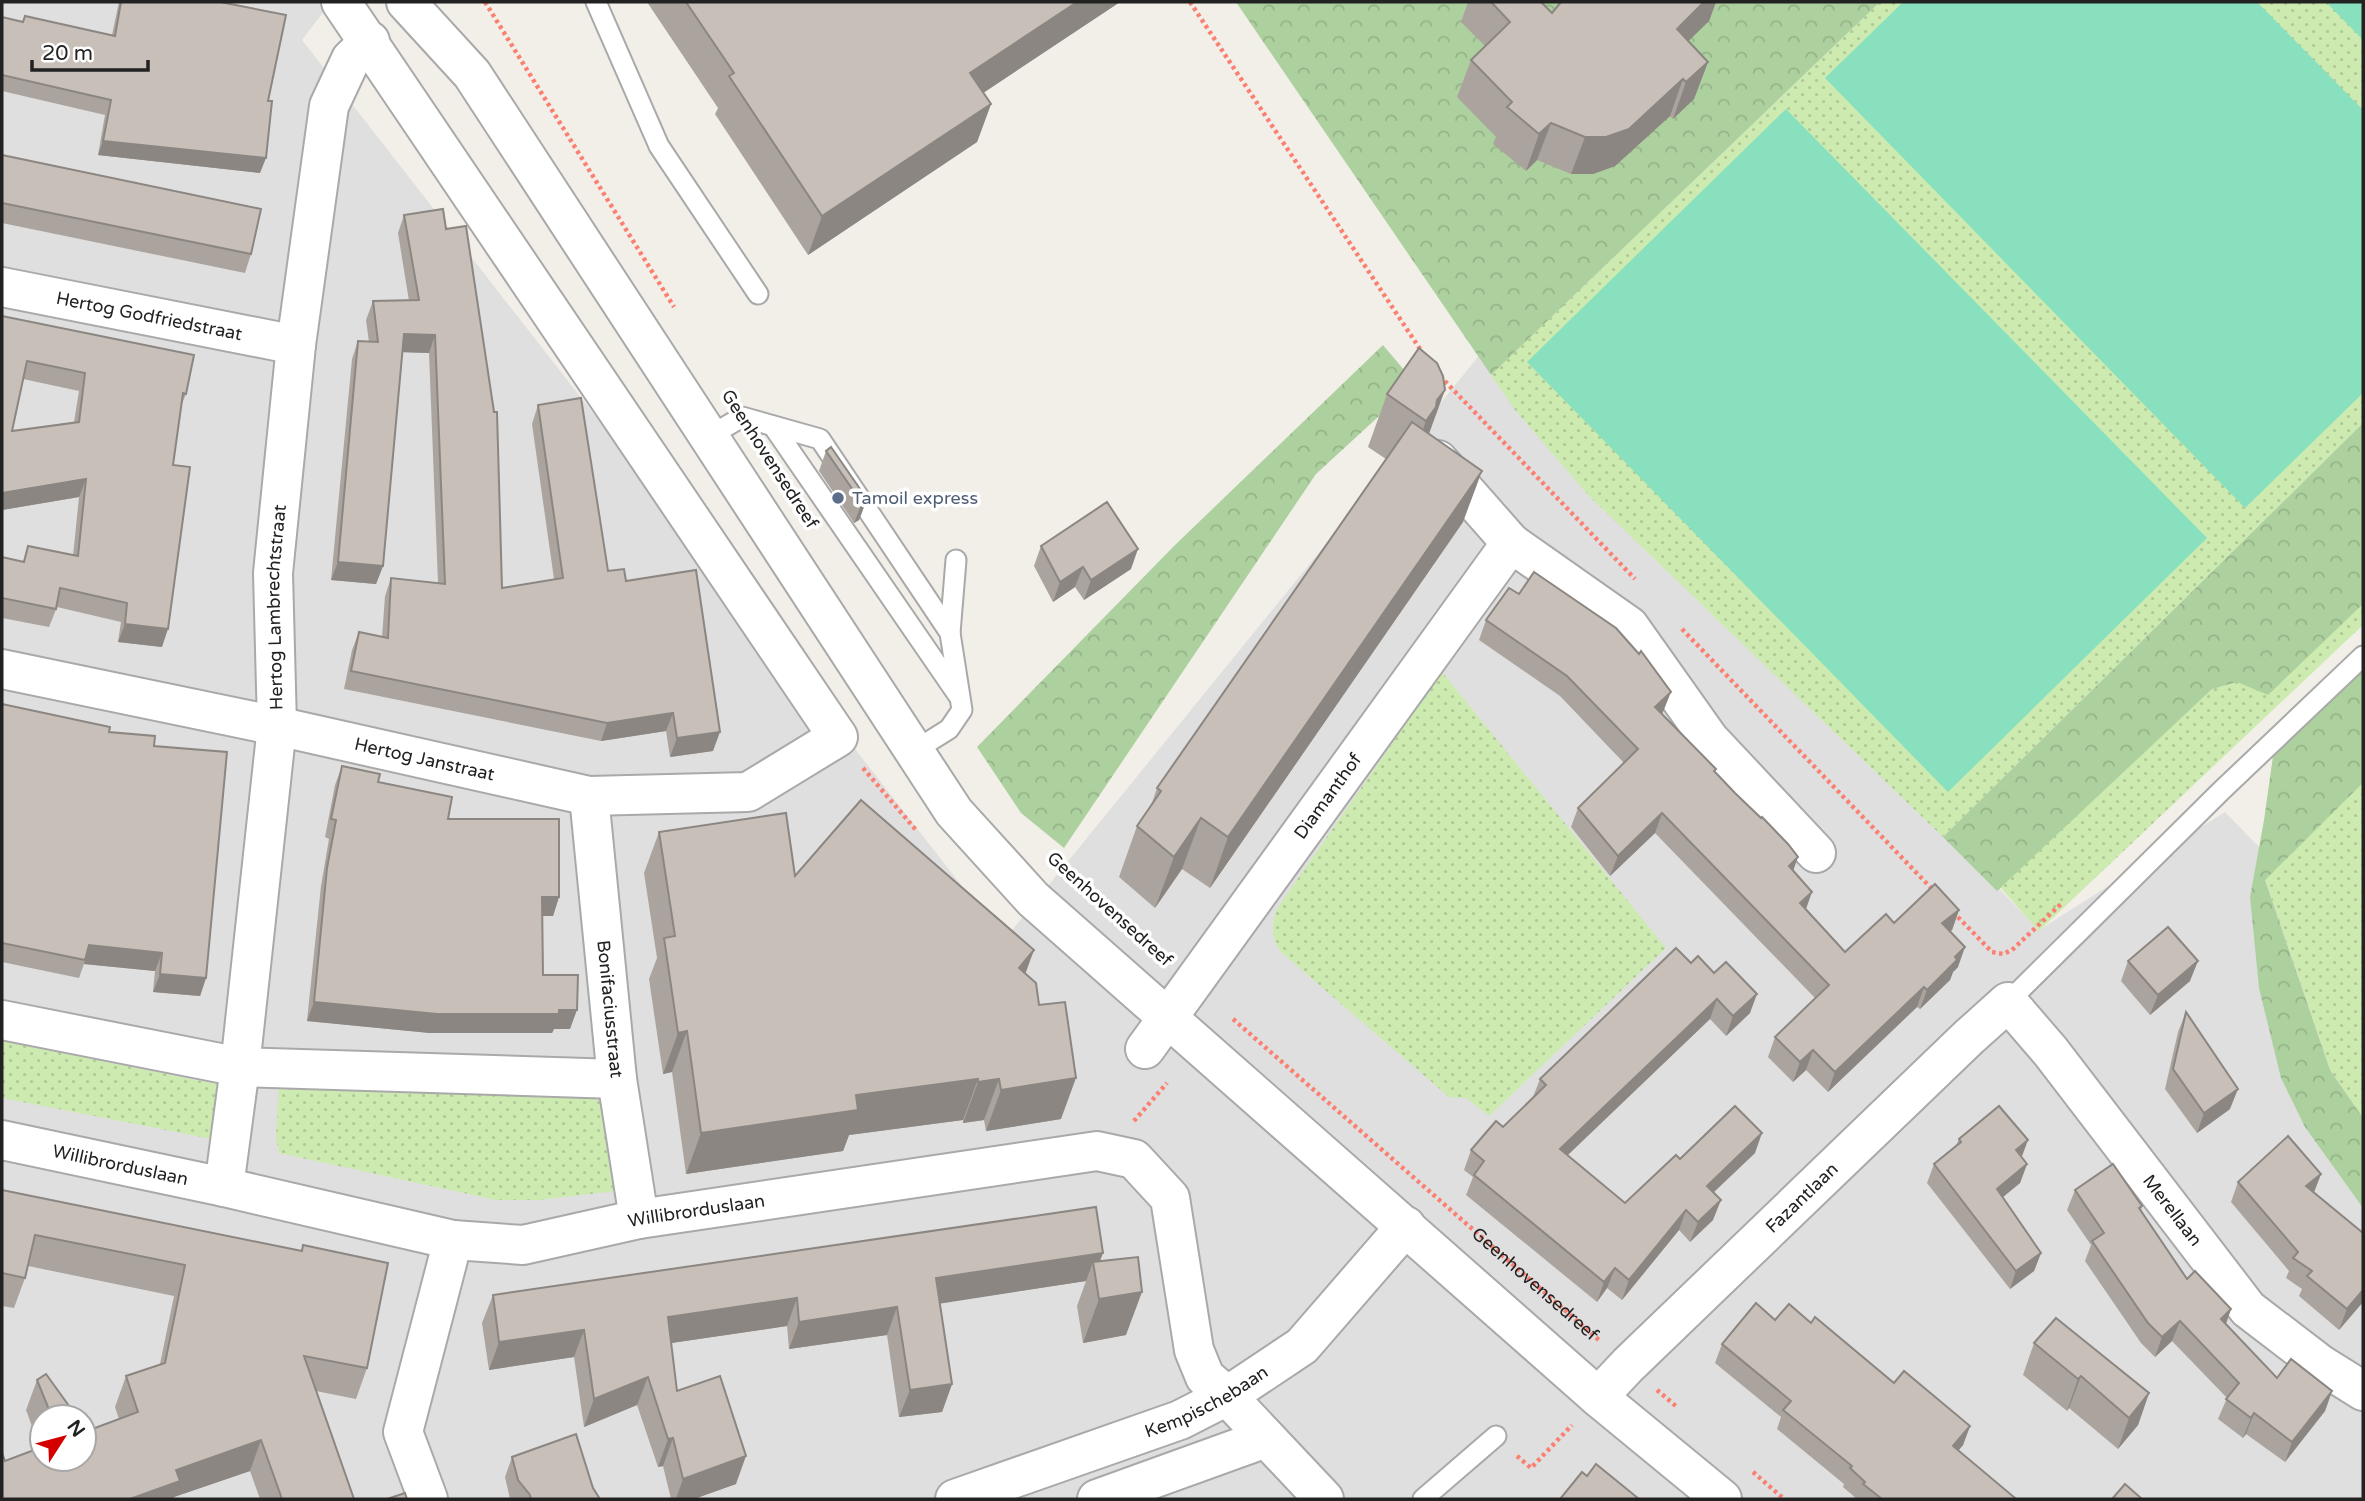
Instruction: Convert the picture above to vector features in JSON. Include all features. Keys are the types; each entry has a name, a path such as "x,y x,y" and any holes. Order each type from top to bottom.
{"street":[{"path":"341,2 370,41"},
{"path":"407,2 472,74 954,812 1033,899 1406,1226 1588,1408 1722,1499"},
{"path":"443,2 456,28 472,74"},
{"name":"Hertog Lambrechtstraat","path":"223,1187 240,1067 277,726 273,573 296,345 329,106 351,60 370,41"},
{"name":"Hertog Janstraat","path":"2,669 277,726 589,796 748,792 838,737 370,41"},
{"name":"Hertog Godfriedstraat","path":"2,287 296,345"},
{"path":"1438,460 1511,543 1629,626 1709,739 1816,853"},
{"name":"Diamanthof","path":"1145,1049 1511,543"},
{"name":"Bonifaciusstraat","path":"589,796 617,1080 639,1219"},
{"name":"Fazantlaan","path":"1588,1408 1628,1365 2008,1002"},
{"name":"Merellaan","path":"2008,1002 2051,1052 2248,1309 2320,1364 2363,1391"},
{"path":"2,1020 240,1067 617,1080"},
{"name":"Willibrorduslaan","path":"2,1140 453,1240 523,1245 639,1219 1097,1152 1134,1159 1170,1198 1194,1350 1205,1377 1227,1396 1324,1499"},
{"name":"Kempischebaan","path":"955,1499 1180,1420 1227,1396 1302,1346 1406,1226"},
{"path":"428,1499 403,1432 453,1240"},
{"path":"1097,1499 1266,1438"}],"lane":[{"path":"596,2 659,146 758,294"},
{"path":"708,437 742,417 820,439 950,633"},
{"path":"773,426 960,698"},
{"path":"914,751 949,729 962,710 950,633 956,560"},
{"path":"2008,1002 2221,791 2363,656"},
{"path":"1423,1499 1496,1436"}],"path":[{"path":"485,2 677,311"},
{"path":"1190,2 1426,358"},
{"path":"1433,368 1635,579"},
{"path":"1674,620 1934,891"},
{"path":"1953,911 1992,952 2003,954 2012,950 2063,902"},
{"name":"Geenhovensedreef","path":"1193,984 1684,1413"},
{"path":"1106,1153 1174,1074"},
{"path":"1496,1436 1531,1468 1588,1408"},
{"path":"1744,1465 1784,1499"}],"shaded area":[{"path":"2,2 331,2 302,40 1004,940 1482,352 2039,930 2225,812 2363,954 2363,1499 2,1499"}],"green space":[{"path":"1236,2 1880,2 1491,375"},
{"path":"1880,2 2363,2 2363,423 1943,837 1588,495 1515,410 1491,375"},
{"path":"1903,2 2257,2 2363,110 2363,393 2245,508 1825,78"},
{"path":"2326,2 2363,2 2363,40"},
{"path":"1786,109 2207,538 1948,792 1527,362"},
{"path":"1383,345 1415,383 1316,474 1064,848 1021,813 977,747 1175,545"},
{"path":"2363,423 2363,604 2268,695 2237,682 2212,689 1997,891 1943,837"},
{"path":"2363,463 2363,625 2039,931 1959,841"},
{"path":"2363,668 2363,783 2265,880 2330,1070 2363,1118 2363,1208 2305,1127 2281,1078 2259,988 2250,897 2273,756"},
{"path":"1442,672 1666,948 1489,1116 1466,1098 1449,1097 1281,952 1273,932 1276,910"},
{"path":"2363,783 2363,1118 2330,1070 2265,879"},
{"path":"2,1041 221,1085 217,1140 2,1098"},
{"path":"279,1085 577,1089 600,1102 617,1191 538,1200 496,1200 279,1153 276,1138"}],"building":[{"path":"121,2 220,2 286,15 268,101 272,101 266,158 103,141 111,100 2,75 2,17 23,22 25,16 115,36"},
{"path":"686,2 1077,2 970,73 991,104 822,216 729,76 734,73"},
{"path":"1491,2 1541,2 1552,13 1561,2 1704,2 1677,29 1708,62 1686,82 1683,79 1629,129 1606,137 1585,137 1551,123 1539,134 1507,107 1512,102 1471,60 1510,22"},
{"path":"2,155 261,209 251,254 2,203"},
{"path":"443,209 446,229 466,226 494,412 497,412 502,588 563,578 538,405 581,398 608,571 624,569 626,581 696,570 720,732 677,738 673,713 607,723 351,671 359,632 388,638 391,578 445,584 435,335 404,334 383,566 338,562 358,341 378,342 373,301 419,300 404,215"},
{"path":"2,316 194,355 186,394 183,393 173,465 190,467 168,629 125,624 127,603 60,588 56,609 2,598 2,557 24,562 28,546 78,556 86,479 2,493","holes":["27,361 85,373 79,422 12,431"]},
{"path":"1419,348 1437,363 1445,390 1426,421 1387,394"},
{"path":"1412,422 1482,471 1228,837 1201,818 1174,857 1137,826 1161,791 1157,788"},
{"path":"831,447 867,499 862,503 826,451"},
{"path":"1107,502 1138,549 1091,580 1083,567 1060,582 1041,546"},
{"path":"1534,572 1616,628 1639,654 1641,651 1671,692 1655,707 1716,769 1714,771 1735,793 1788,844 1798,857 1789,866 1812,892 1800,903 1845,952 1886,914 1894,923 1935,884 1959,910 1942,923 1965,947 1955,957 1957,960 1927,990 1924,987 1835,1072 1813,1050 1800,1062 1775,1037 1829,985 1662,813 1618,856 1578,808 1638,749 1567,676 1486,620 1509,588 1519,594"},
{"path":"2,704 110,727 109,732 155,736 154,746 227,752 206,978 160,974 162,953 89,945 85,960 2,943"},
{"path":"342,766 380,774 378,782 452,797 448,819 559,819 559,897 542,897 543,975 578,975 577,1010 559,1010 559,1014 437,1014 314,1002 327,868 336,820 331,819"},
{"path":"861,800 1034,950 1019,968 1036,983 1039,1005 1065,1002 1076,1078 1001,1090 999,1079 978,1082 978,1079 856,1095 858,1110 701,1133 687,1031 678,1033 664,938 675,936 659,832 786,813 795,876"},
{"path":"2168,927 2198,961 2158,995 2128,961"},
{"path":"1676,948 1691,963 1698,956 1714,973 1726,962 1757,994 1733,1016 1717,999 1560,1149 1625,1203 1676,1155 1680,1159 1735,1106 1762,1133 1707,1186 1721,1200 1698,1222 1686,1210 1629,1280 1615,1268 1604,1282 1474,1175 1484,1161 1471,1150 1496,1121 1503,1127 1546,1085 1540,1079"},
{"path":"2186,1012 2238,1089 2204,1113 2173,1069"},
{"path":"1999,1106 2028,1140 2016,1150 2027,1164 1997,1189 2041,1253 2016,1271 1934,1164"},
{"path":"2288,1136 2321,1174 2306,1186 2363,1233 2363,1290 2347,1309 2307,1276 2312,1271 2293,1258 2298,1252 2238,1182"},
{"path":"2113,1164 2187,1279 2195,1271 2231,1309 2221,1319 2277,1378 2291,1359 2332,1391 2292,1442 2254,1413 2251,1418 2226,1399 2239,1383 2180,1321 2162,1337 2148,1323 2092,1241 2104,1233 2075,1190"},
{"path":"2,1190 302,1251 303,1245 388,1263 367,1368 304,1356 354,1499 282,1499 261,1440 176,1470 180,1481 130,1499 2,1499 2,1453 5,1461 28,1452 28,1473 98,1473 98,1427 138,1412 126,1376 165,1363 185,1265 35,1235 25,1278 2,1273"},
{"path":"1096,1207 1103,1253 936,1278 952,1384 910,1390 897,1307 799,1322 797,1298 668,1317 677,1391 720,1376 746,1456 683,1479 673,1438 668,1439 648,1377 594,1399 584,1330 499,1342 493,1295"},
{"path":"1138,1257 1142,1292 1099,1299 1093,1262"},
{"path":"1756,1303 1775,1320 1789,1304 1811,1323 1815,1317 1894,1383 1904,1371 1970,1426 1953,1446 2015,1498 1882,1499 1863,1484 1865,1482 1850,1468 1852,1466 1783,1410 1791,1401 1722,1344"},
{"path":"2056,1318 2149,1393 2129,1418 2081,1376 2078,1379 2034,1343"},
{"path":"46,1374 67,1403 46,1403 37,1380"},
{"path":"576,1434 593,1488 600,1499 531,1499 518,1480 512,1457"},
{"path":"1596,1464 1639,1499 1560,1499 1582,1472 1587,1476"},
{"path":"2125,1484 2142,1499 2112,1499"},
{"path":"405,1493 407,1499 387,1499"}],"place":[{"name":"Tamoil express","path":"838,498"}]}
